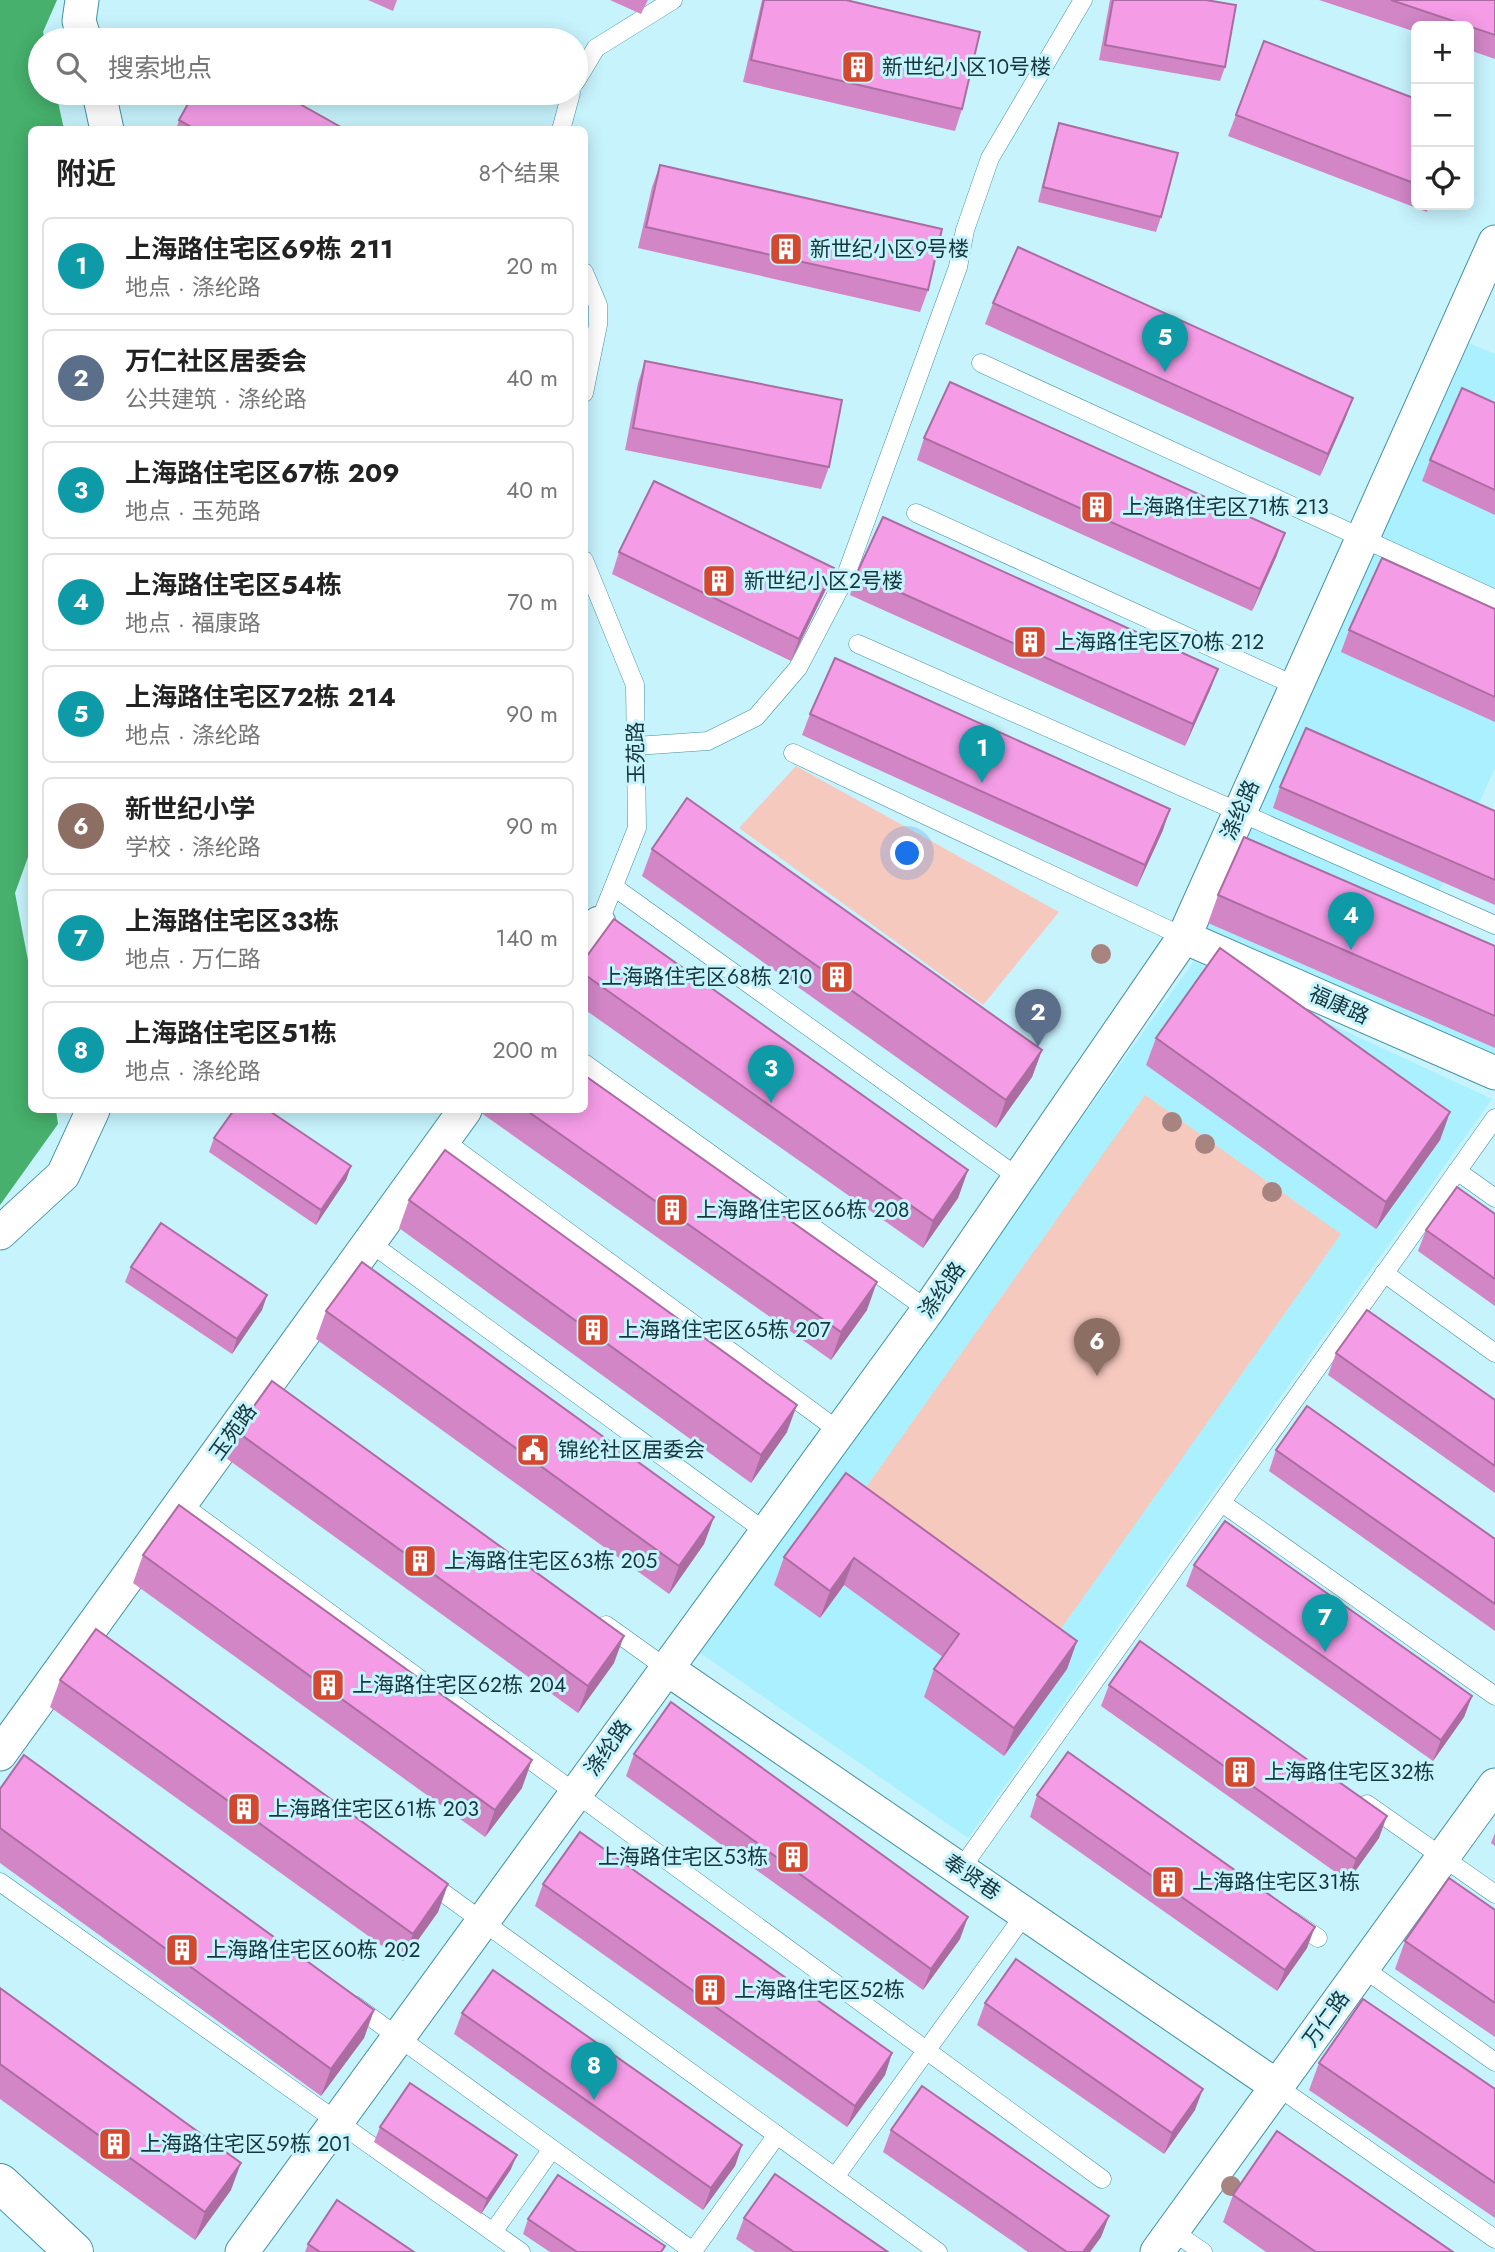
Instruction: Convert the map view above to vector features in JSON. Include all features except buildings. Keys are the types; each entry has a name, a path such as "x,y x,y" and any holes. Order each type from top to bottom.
{"main road":[{"path":"0,2183 74,2252"}],"street":[{"path":"81,28 79,21 82,0"},
{"path":"102,105 106,126"},
{"name":"涤纶路","path":"242,2252 928,1310 1184,937 1495,242"},
{"name":"福康路","path":"1184,937 1495,1073"},
{"path":"0,1233 63,1175 92,1113"},
{"name":"玉苑路","path":"5,1755 92,1638 181,1504 276,1384 369,1242 463,1113"},
{"name":"奉贤巷","path":"666,1668 1278,2087"},
{"name":"万仁路","path":"1165,2241 1495,1785"}],"lane":[{"path":"588,61 596,48 673,0"},
{"path":"636,746 708,741 755,717 798,668 845,578 958,267 965,230 990,158 1083,0"},
{"path":"562,126 568,105"},
{"path":"588,281 598,305 598,325 588,374"},
{"path":"981,363 1495,599"},
{"path":"916,513 1296,685"},
{"name":"玉苑路","path":"588,570 635,685 637,828 614,887 592,933"},
{"path":"858,645 1495,925"},
{"path":"793,753 1184,937"},
{"path":"614,887 1019,1178"},
{"path":"588,1066 928,1310"},
{"path":"961,1870 1053,1752 1133,1639 1222,1503 1301,1403 1384,1273 1495,1118"},
{"path":"443,1140 839,1431"},
{"path":"1457,1171 1495,1198"},
{"path":"369,1242 766,1532"},
{"path":"1384,1273 1495,1353"},
{"path":"1222,1503 1495,1696"},
{"path":"181,1504 1102,2179"},
{"path":"587,1610 666,1668"},
{"path":"1354,1795 1495,1894"},
{"path":"415,1872 938,2252"},
{"path":"0,1882 521,2252"},
{"path":"1273,1906 1318,1938"},
{"path":"835,2177 1025,1914"},
{"path":"1363,1968 1495,2062"},
{"path":"342,1996 694,2252 777,2135"},
{"path":"1278,2087 1495,2239"},
{"path":"493,2232 552,2149"},
{"path":"1165,2241 1203,2252"}],"shaded area":[{"path":"0,0 57,0 45,28 28,28 28,105 59,105 63,126 28,126 28,857 15,893 28,960 28,1113 56,1113 58,1124 0,1205"},
{"path":"1469,343 1495,354 1495,768 1413,949 1495,986 1495,1088 1194,951"},
{"path":"796,766 1059,912 983,1005 739,828"},
{"path":"1194,961 1492,1099 968,1838 700,1653"},
{"path":"1145,1095 1341,1234 1053,1640 857,1500"}],"place":[{"name":"新世纪小区10号楼","path":"858,67"},
{"name":"新世纪小区9号楼","path":"786,249"},
{"name":"上海路住宅区72栋 214","path":"1165,372"},
{"name":"上海路住宅区71栋 213","path":"1097,507"},
{"name":"新世纪小区2号楼","path":"719,581"},
{"name":"上海路住宅区70栋 212","path":"1030,642"},
{"name":"上海路住宅区69栋 211","path":"982,783"},
{"name":"上海路住宅区54栋","path":"1351,950"},
{"name":"上海路住宅区68栋 210","path":"837,977"},
{"name":"万仁社区居委会","path":"1038,1047"},
{"name":"上海路住宅区67栋 209","path":"771,1103"},
{"name":"上海路住宅区66栋 208","path":"672,1210"},
{"name":"上海路住宅区65栋 207","path":"593,1330"},
{"name":"新世纪小学","path":"1097,1376"},
{"name":"锦纶社区居委会","path":"533,1450"},
{"name":"上海路住宅区63栋 205","path":"420,1561"},
{"name":"上海路住宅区33栋","path":"1325,1652"},
{"name":"上海路住宅区62栋 204","path":"328,1685"},
{"name":"上海路住宅区32栋","path":"1240,1772"},
{"name":"上海路住宅区61栋 203","path":"244,1809"},
{"name":"上海路住宅区53栋","path":"793,1857"},
{"name":"上海路住宅区31栋","path":"1168,1882"},
{"name":"上海路住宅区60栋 202","path":"182,1950"},
{"name":"上海路住宅区52栋","path":"710,1990"},
{"name":"上海路住宅区51栋","path":"594,2100"},
{"name":"上海路住宅区59栋 201","path":"115,2144"}]}
